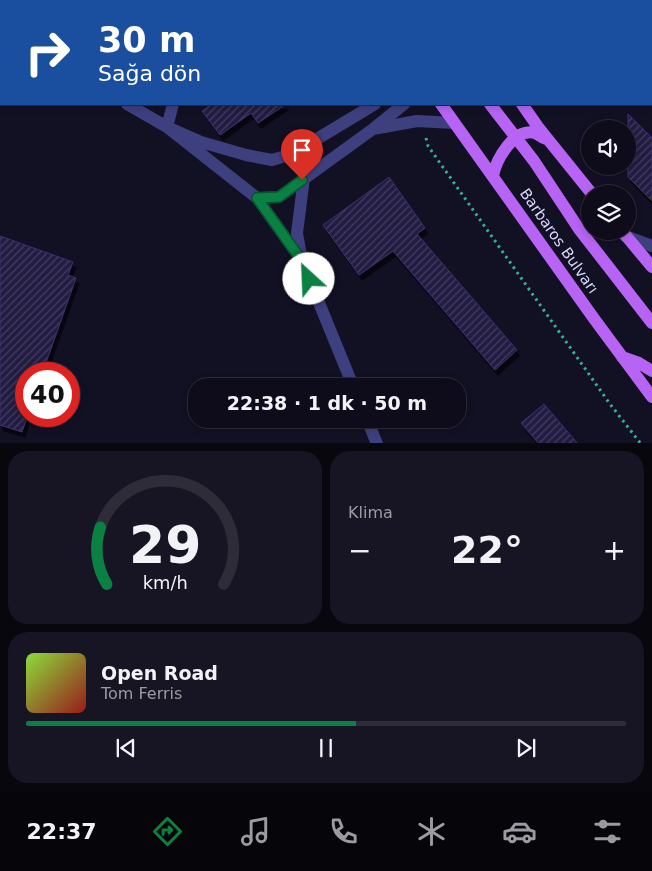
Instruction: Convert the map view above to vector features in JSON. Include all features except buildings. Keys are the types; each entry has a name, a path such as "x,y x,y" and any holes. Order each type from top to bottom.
{"main road":[{"name":"Barbaros Bulvarı","path":"442,105 652,397"},
{"name":"Barbaros Bulvarı","path":"491,105 516,137 579,229 652,322"},
{"path":"523,105 585,185"},
{"path":"492,176 495,165 502,153 516,137 534,133 550,142"},
{"path":"630,240 652,267"},
{"path":"622,356 652,371"}],"street":[{"path":"129,105 167,127 201,142 246,155 272,160 292,154 373,105"},
{"path":"167,127 173,105"},
{"path":"257,198 279,197 373,129 403,105"},
{"path":"373,129 417,121 454,123"},
{"path":"167,127 257,198 302,261"},
{"path":"304,178 297,233 302,261 350,378"},
{"path":"636,239 652,246"},
{"path":"371,428 377,443"}],"path":[{"path":"424,130 428,146 610,404 640,443"}],"route":[{"path":"302,180 279,197 257,198 302,261 309,279"}]}
